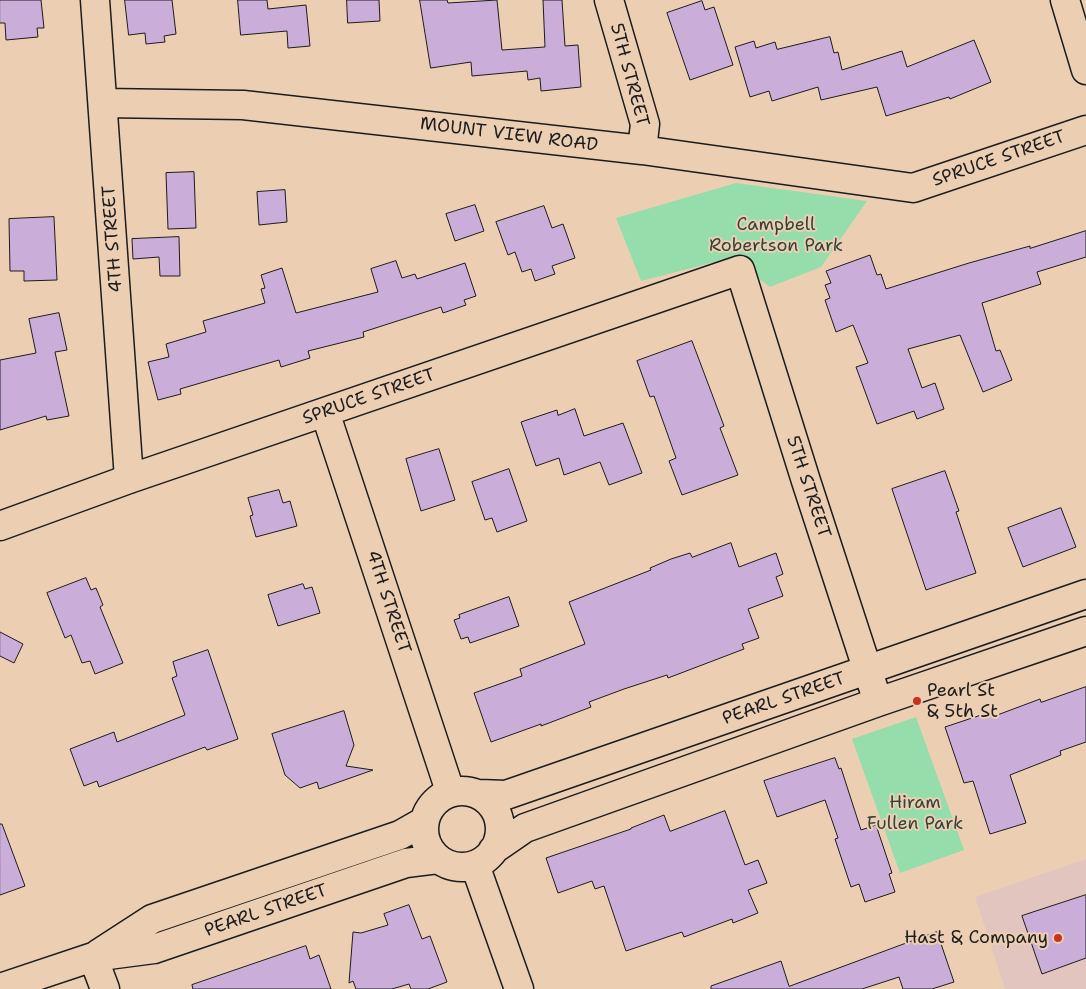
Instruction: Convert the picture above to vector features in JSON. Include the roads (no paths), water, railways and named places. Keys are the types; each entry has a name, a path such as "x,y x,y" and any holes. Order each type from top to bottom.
{"street":[{"name":"4TH STREET","path":"95,0 129,479"},
{"name":"5TH STREET","path":"609,0 645,124 642,150"},
{"path":"1064,0 1086,70"},
{"name":"MOUNT VIEW ROAD","path":"103,103 243,105 642,150 912,188"},
{"name":"SPRUCE STREET","path":"912,188 1086,130"},
{"name":"5TH STREET","path":"740,270 878,702"},
{"name":"SPRUCE STREET","path":"0,526 129,479 740,270"},
{"name":"4TH STREET","path":"325,412 450,792"},
{"name":"PEARL STREET","path":"479,794 506,795 1086,594"},
{"name":"PEARL STREET","path":"484,857 526,828 878,702 1086,631"},
{"path":"465,790 479,794 495,809 499,819 498,841 484,857 462,867 450,865 438,859 429,849 424,836 424,822 429,808 438,798 450,792 465,790"},
{"name":"PEARL STREET","path":"93,957 152,919 400,834 424,822"},
{"path":"484,857 519,989"},
{"name":"PEARL STREET","path":"0,988 93,957 154,949 406,863 438,859"},
{"path":"93,957 105,989"}],"place":[{"name":"Pearl St & 5th St","path":"917,701"},
{"name":"Hast & Company","path":"1058,938"}],"park label":[{"name":"Campbell Robertson Park","path":"776,235"},
{"name":"Hiram Fullen Park","path":"915,813"}]}
